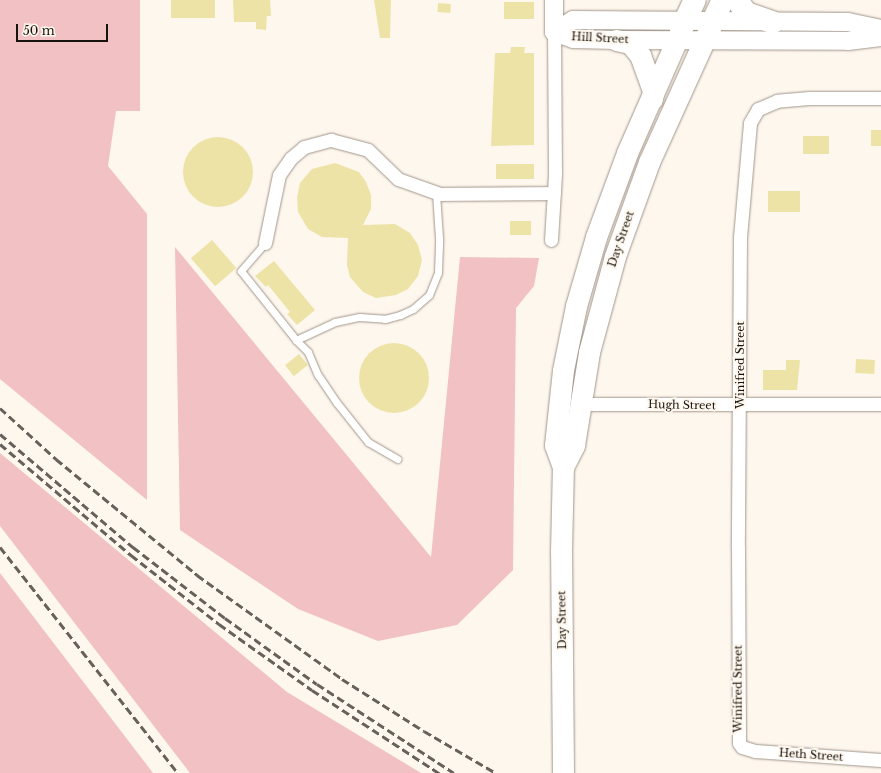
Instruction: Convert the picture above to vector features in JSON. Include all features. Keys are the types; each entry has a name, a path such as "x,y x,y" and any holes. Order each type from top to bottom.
{"highway":[{"path":"681,30 695,0"},
{"path":"713,21 722,0"},
{"path":"737,0 746,13 772,22"}],"main road":[{"name":"Day Street","path":"563,467 574,445 580,404 597,320 615,256 649,162 713,21"},
{"name":"Day Street","path":"563,765 561,552 563,467 555,445 558,402 576,306 614,187 681,30"},
{"path":"616,40 630,43 640,55 653,90 652,100"}],"street":[{"path":"551,240 554,193 554,0"},
{"name":"Hill Street","path":"554,32 573,20 681,30 704,41 848,41 881,37"},
{"name":"Hill Street","path":"554,32 572,39 616,40 681,30 713,21 848,22 881,29"},
{"name":"Winifred Street","path":"742,747 738,738 740,237 750,123 758,109 777,101 809,98 881,98"},
{"path":"265,243 279,175 291,158 304,147 330,140 352,144 368,150 398,179 436,193 554,193"},
{"name":"Hugh Street","path":"580,404 740,406 881,404"},
{"name":"Heth Street","path":"742,747 755,751 881,760"}],"lane":[{"path":"296,340 336,322 359,317 385,319 400,315 413,309 430,295 438,273 439,238 436,193"},
{"path":"265,243 241,271 296,340 308,352 318,374 336,403 368,442 398,459"}],"shaded area":[{"path":"0,0 140,0 140,111 116,111 108,166 147,214 147,500 0,379"},
{"path":"175,247 431,557 460,257 539,258 534,286 516,308 513,570 457,625 378,641 298,609 180,530"},
{"path":"0,453 287,692 421,773 190,773 0,526"},
{"path":"0,573 153,773 0,773"}],"building":[{"path":"171,0 215,0 215,18 171,18"},
{"path":"233,0 270,0 271,16 267,16 266,30 256,29 256,22 234,22"},
{"path":"374,0 391,0 390,38 380,38"},
{"path":"504,2 534,2 534,19 504,19"},
{"path":"438,3 451,4 450,13 437,12"},
{"path":"511,47 525,47 524,53 534,53 534,145 491,146 495,53 510,53"},
{"path":"871,130 881,130 881,146 871,146"},
{"path":"803,136 829,136 829,154 803,154"},
{"path":"218,137 231,140 243,147 250,159 253,172 250,185 243,197 231,204 218,207 205,204 193,197 186,185 183,172 186,159 193,147 205,140"},
{"path":"335,163 359,172 366,182 371,195 371,209 363,225 395,224 410,233 418,245 422,260 418,276 408,289 396,295 376,298 363,292 350,277 347,265 348,238 322,237 308,229 298,212 297,197 300,183 312,169"},
{"path":"496,164 534,164 534,179 496,179"},
{"path":"768,191 800,191 800,212 768,212"},
{"path":"510,221 531,221 531,235 510,235"},
{"path":"212,240 236,268 215,286 191,258"},
{"path":"274,261 315,310 297,325 287,314 290,312 268,285 266,287 255,276"},
{"path":"387,343 401,343 414,349 423,358 427,364 429,378 427,392 419,403 408,411 401,413 387,413 380,411 369,403 361,392 359,385 359,371 361,364 369,353 380,345"},
{"path":"299,354 308,365 294,376 285,365"},
{"path":"856,359 875,360 874,374 855,373"},
{"path":"786,360 800,360 797,390 763,390 763,370 786,370"}],"railway":[{"path":"0,408 56,459 197,575 342,679 424,731 496,773"},
{"path":"0,434 133,547 225,618 317,684 454,773"},
{"path":"0,444 131,555 219,624 312,690 439,773"},
{"path":"0,547 178,773"}]}
